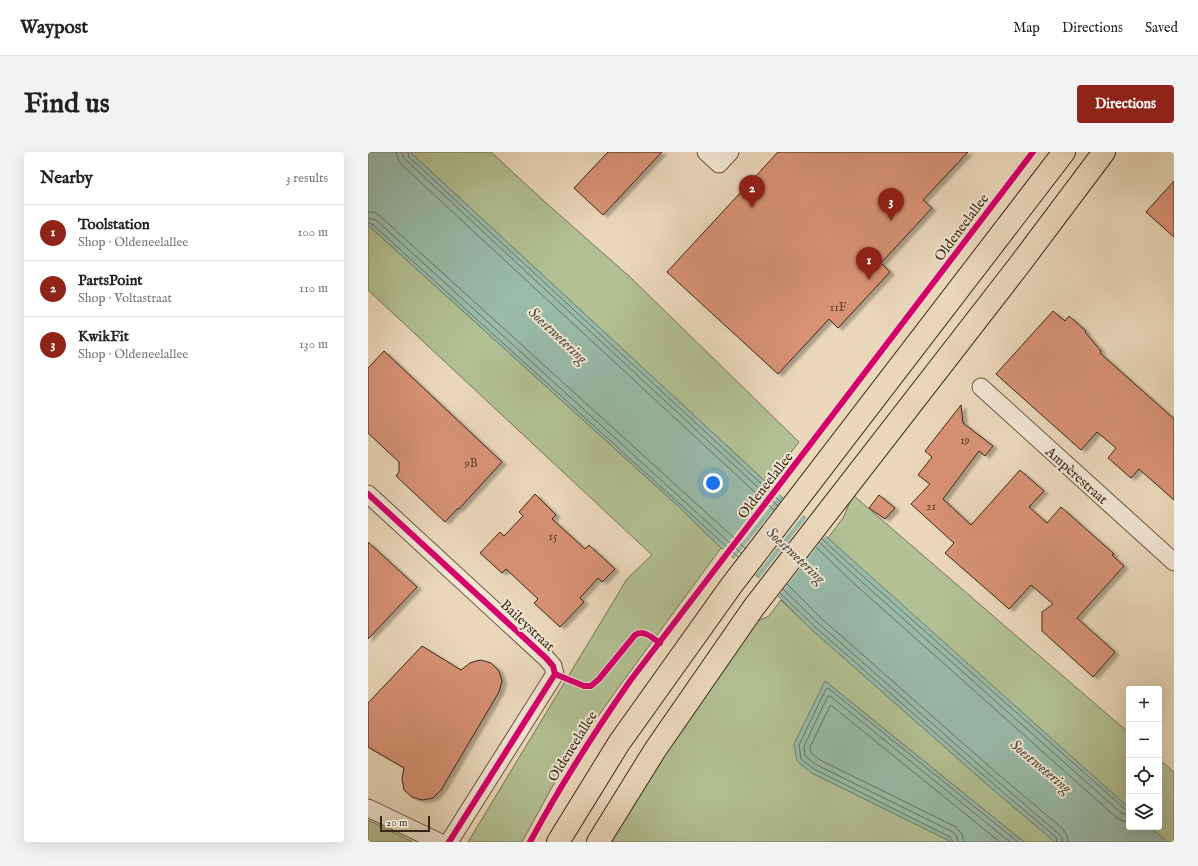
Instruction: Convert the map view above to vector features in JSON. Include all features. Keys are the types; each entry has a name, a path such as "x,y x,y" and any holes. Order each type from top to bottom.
{"main road":[{"path":"558,842 619,743 731,586 1064,152"},
{"path":"598,842 655,750 754,607 1020,264 1104,152"}],"street":[{"path":"706,152 720,164 730,152"},
{"name":"Ampèrestraat","path":"981,387 1174,562"},
{"name":"Baileystraat","path":"368,494 546,658 555,670 555,674 449,842"},
{"path":"368,808 438,842"}],"shaded area":[{"path":"410,152 491,152 630,277 799,442 767,483"},
{"path":"368,225 677,505 721,548 567,760 522,842 468,842 627,579 652,555 368,290"},
{"path":"853,495 1126,730 1126,805 828,538 843,518"},
{"path":"781,600 811,629 989,786 1055,842 1024,842 825,681 812,773 952,842 609,842 658,762 755,622 769,616"},
{"path":"1162,762 1174,772 1174,842 1167,842 1153,830 1162,830"},
{"path":"368,820 370,821 413,842 368,842"}],"water":[{"name":"Soestwetering","path":"368,152 410,152 781,496 1126,805 1126,830 1153,830 1167,842 1055,842 989,786 811,629 764,582 721,548 677,505 368,225"},
{"path":"825,681 1024,842 952,842 812,773 797,761 794,744"}],"pier":[{"path":"773,486 781,493 730,558 722,551"},
{"path":"784,497 804,514 754,577 733,560"},
{"path":"807,517 827,534 777,598 758,580"}],"building":[{"path":"608,152 662,152 603,215 574,188"},
{"path":"778,152 968,152 923,200 932,208 881,263 890,272 838,328 829,319 778,374 667,272"},
{"path":"1174,181 1174,237 1146,212"},
{"path":"1053,311 1065,321 1069,316 1086,331 1085,332 1101,351 1100,353 1174,419 1174,500 1139,469 1131,478 1108,458 1116,448 1097,432 1081,450 996,374"},
{"path":"384,351 502,462 445,522 396,476 399,472 399,462 368,433 368,368"},
{"path":"961,405 963,423 993,446 985,456 979,451 943,499 971,525 1020,470 1044,491 1029,507 1047,523 1061,507 1114,554 1112,555 1124,566 1077,618 1115,652 1093,677 1042,631 1042,612 1053,604 1031,585 1009,609 945,553 954,543 911,504 930,484 918,475 932,457 925,451"},
{"path":"535,494 556,515 552,519 585,549 589,545 615,569 602,582 598,578 580,598 584,602 560,627 534,603 538,599 506,569 502,573 480,553 500,532 504,536 523,516 519,512"},
{"path":"879,495 895,508 885,519 869,508"},
{"path":"368,542 417,587 368,639"},
{"path":"422,646 461,670 470,663 476,661 481,660 491,663 499,671 502,681 499,692 441,790 433,798 422,800 412,797 404,790 402,779 404,768 368,747 368,703"}],"cycle path":[{"name":"Oldeneelallee","path":"530,842 578,760 630,681 1033,152"},
{"path":"368,494 546,658 553,666 555,674 449,842"},
{"path":"555,674 584,686 591,686 599,679 638,633 645,634 660,643"}],"place":[{"name":"PartsPoint","path":"752,208"},
{"name":"KwikFit","path":"891,221"},
{"name":"Toolstation","path":"869,280"}]}
